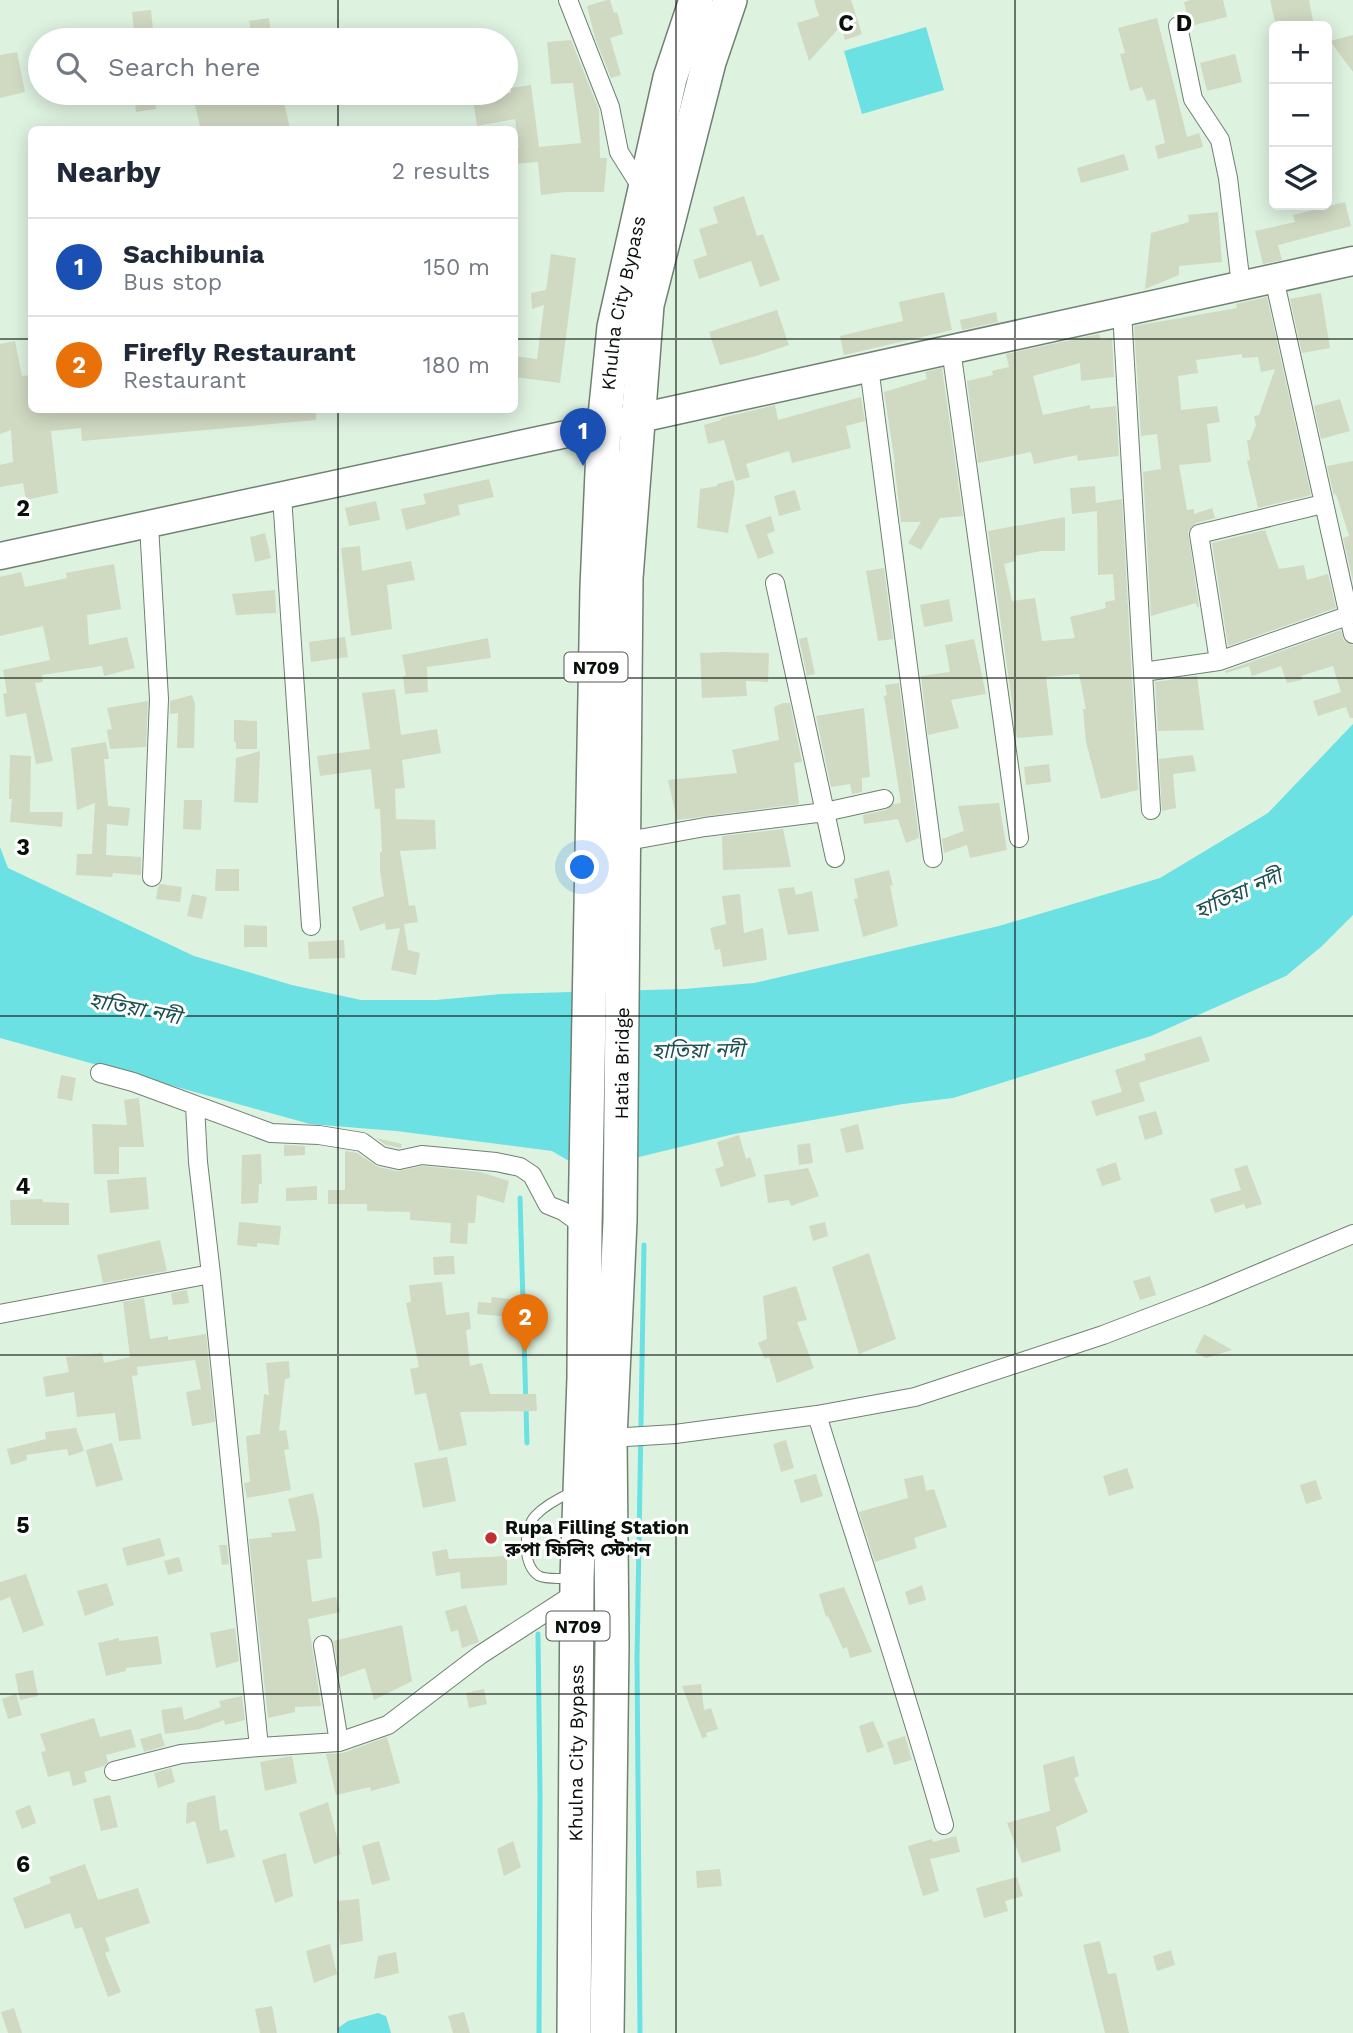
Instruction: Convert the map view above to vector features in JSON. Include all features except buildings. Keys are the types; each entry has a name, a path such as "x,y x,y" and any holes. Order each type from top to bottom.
{"highway":[{"name":"Khulna City Bypass","path":"607,907 597,588 604,426 614,327 670,78 696,0"},
{"name":"Khulna City Bypass","path":"607,907 622,842 626,578 647,305 709,62 730,0"},
{"name":"Hatia Bridge","path":"607,907 620,1221"},
{"name":"Hatia Bridge","path":"585,1224 607,907"},
{"name":"Khulna City Bypass","path":"607,2033 612,1644 610,1437 620,1221"},
{"name":"Khulna City Bypass","path":"574,2033 577,1585 584,1378 585,1224"}],"main road":[{"path":"604,426 1353,261"}],"street":[{"path":"568,0 610,107 619,152 644,192"},
{"path":"1178,26 1193,99 1220,140 1228,178 1241,285"},
{"path":"1143,672 1219,661 1351,622 1274,278"},
{"path":"1122,312 1151,810"},
{"path":"951,349 1019,838"},
{"path":"869,367 933,858"},
{"path":"0,556 604,426"},
{"path":"282,496 311,926"},
{"path":"1219,661 1199,534 1323,504"},
{"path":"149,526 159,699 152,877"},
{"path":"775,583 835,858"},
{"path":"622,842 705,827 825,813 884,799"},
{"path":"100,1073 133,1082 271,1133 319,1135 362,1142 381,1156 399,1160 422,1155 520,1167 532,1175 548,1205 585,1224"},
{"path":"195,1105 198,1162 212,1275 259,1747"},
{"path":"610,1437 674,1434 817,1415 915,1397 1103,1335 1353,1234"},
{"path":"0,1314 212,1275"},
{"path":"817,1415 868,1582 909,1701 944,1825"},
{"path":"114,1771 181,1754 339,1742 388,1725 577,1585"},
{"path":"323,1645 339,1742"}],"lane":[{"path":"577,1585 542,1578 534,1572 527,1551 526,1537 536,1514 580,1488"}],"water":[{"path":"926,27 944,90 862,114 844,51"},
{"name":"হাতিয়া নদী","path":"1353,724 1353,915 1322,946 1286,976 1151,1036 953,1098 903,1104 734,1134 639,1157 569,1161 552,1151 396,1131 310,1124 0,1038 0,847 8,868 194,956 292,985 361,1000 436,1000 501,994 684,989 754,983 999,926 1160,878 1268,813"},
{"path":"378,2013 386,2016 391,2033 339,2033 338,2028 348,2021"}],"waterway":[{"path":"520,1198 527,1443"},
{"path":"640,2033 637,1659 644,1245"},
{"path":"538,1634 539,2033"}],"place":[{"name":"Sachibunia","path":"583,466"},
{"name":"Firefly Restaurant","path":"525,1352"},
{"name":"Rupa Filling Station রুপা ফিলিং স্টেশন","path":"491,1538"}]}
